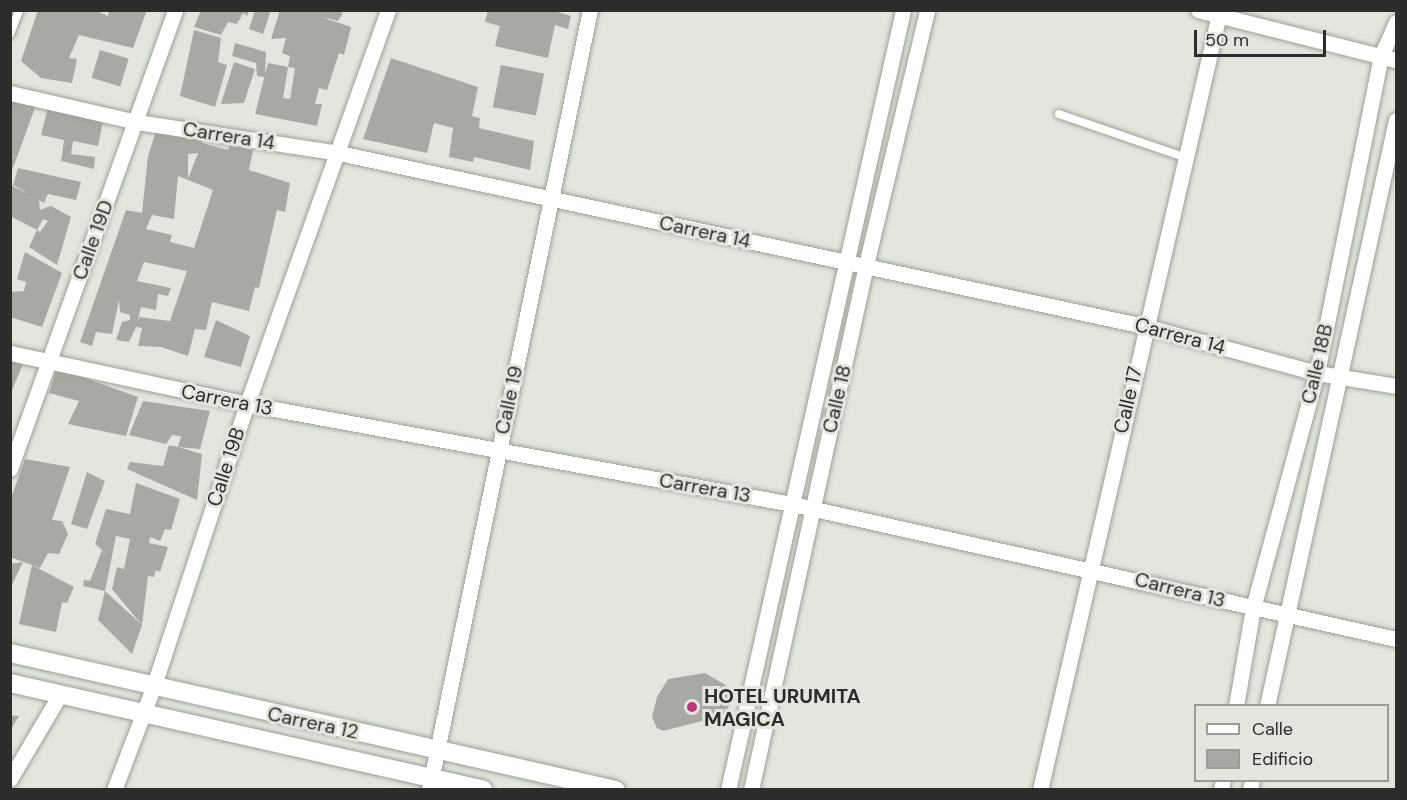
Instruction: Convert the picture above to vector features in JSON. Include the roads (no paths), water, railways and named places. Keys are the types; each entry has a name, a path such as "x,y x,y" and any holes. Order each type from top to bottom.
{"street":[{"name":"Calle 19D","path":"10,469 137,122 175,10"},
{"name":"Calle 19B","path":"114,789 153,687 247,404 339,153 388,10"},
{"name":"Calle 19","path":"430,783 590,10"},
{"name":"Calle 18","path":"728,789 844,263 903,10"},
{"name":"Calle 18","path":"751,789 866,265 927,10"},
{"path":"1198,10 1219,13 1396,60"},
{"name":"Calle 17","path":"1040,789 1144,326 1219,13"},
{"name":"Calle 18B","path":"1236,704 1253,608 1317,372 1381,56 1396,22"},
{"name":"Carrera 14","path":"10,93 137,122 339,153 1144,326 1317,372 1396,386"},
{"name":"Calle 18B","path":"1267,704 1284,616 1342,377 1396,120"},
{"name":"Carrera 13","path":"10,353 247,404 813,508 1090,568 1284,616 1396,639"},
{"name":"Carrera 12","path":"10,653 153,687 616,789"},
{"name":"Carrera 12","path":"10,683 59,696 144,711 430,783 483,789"},
{"path":"10,778 59,696"}],"lane":[{"path":"10,34 19,10"},
{"path":"1059,114 1184,157"}],"place":[{"name":"HOTEL URUMITA MAGICA","path":"692,707"}]}
